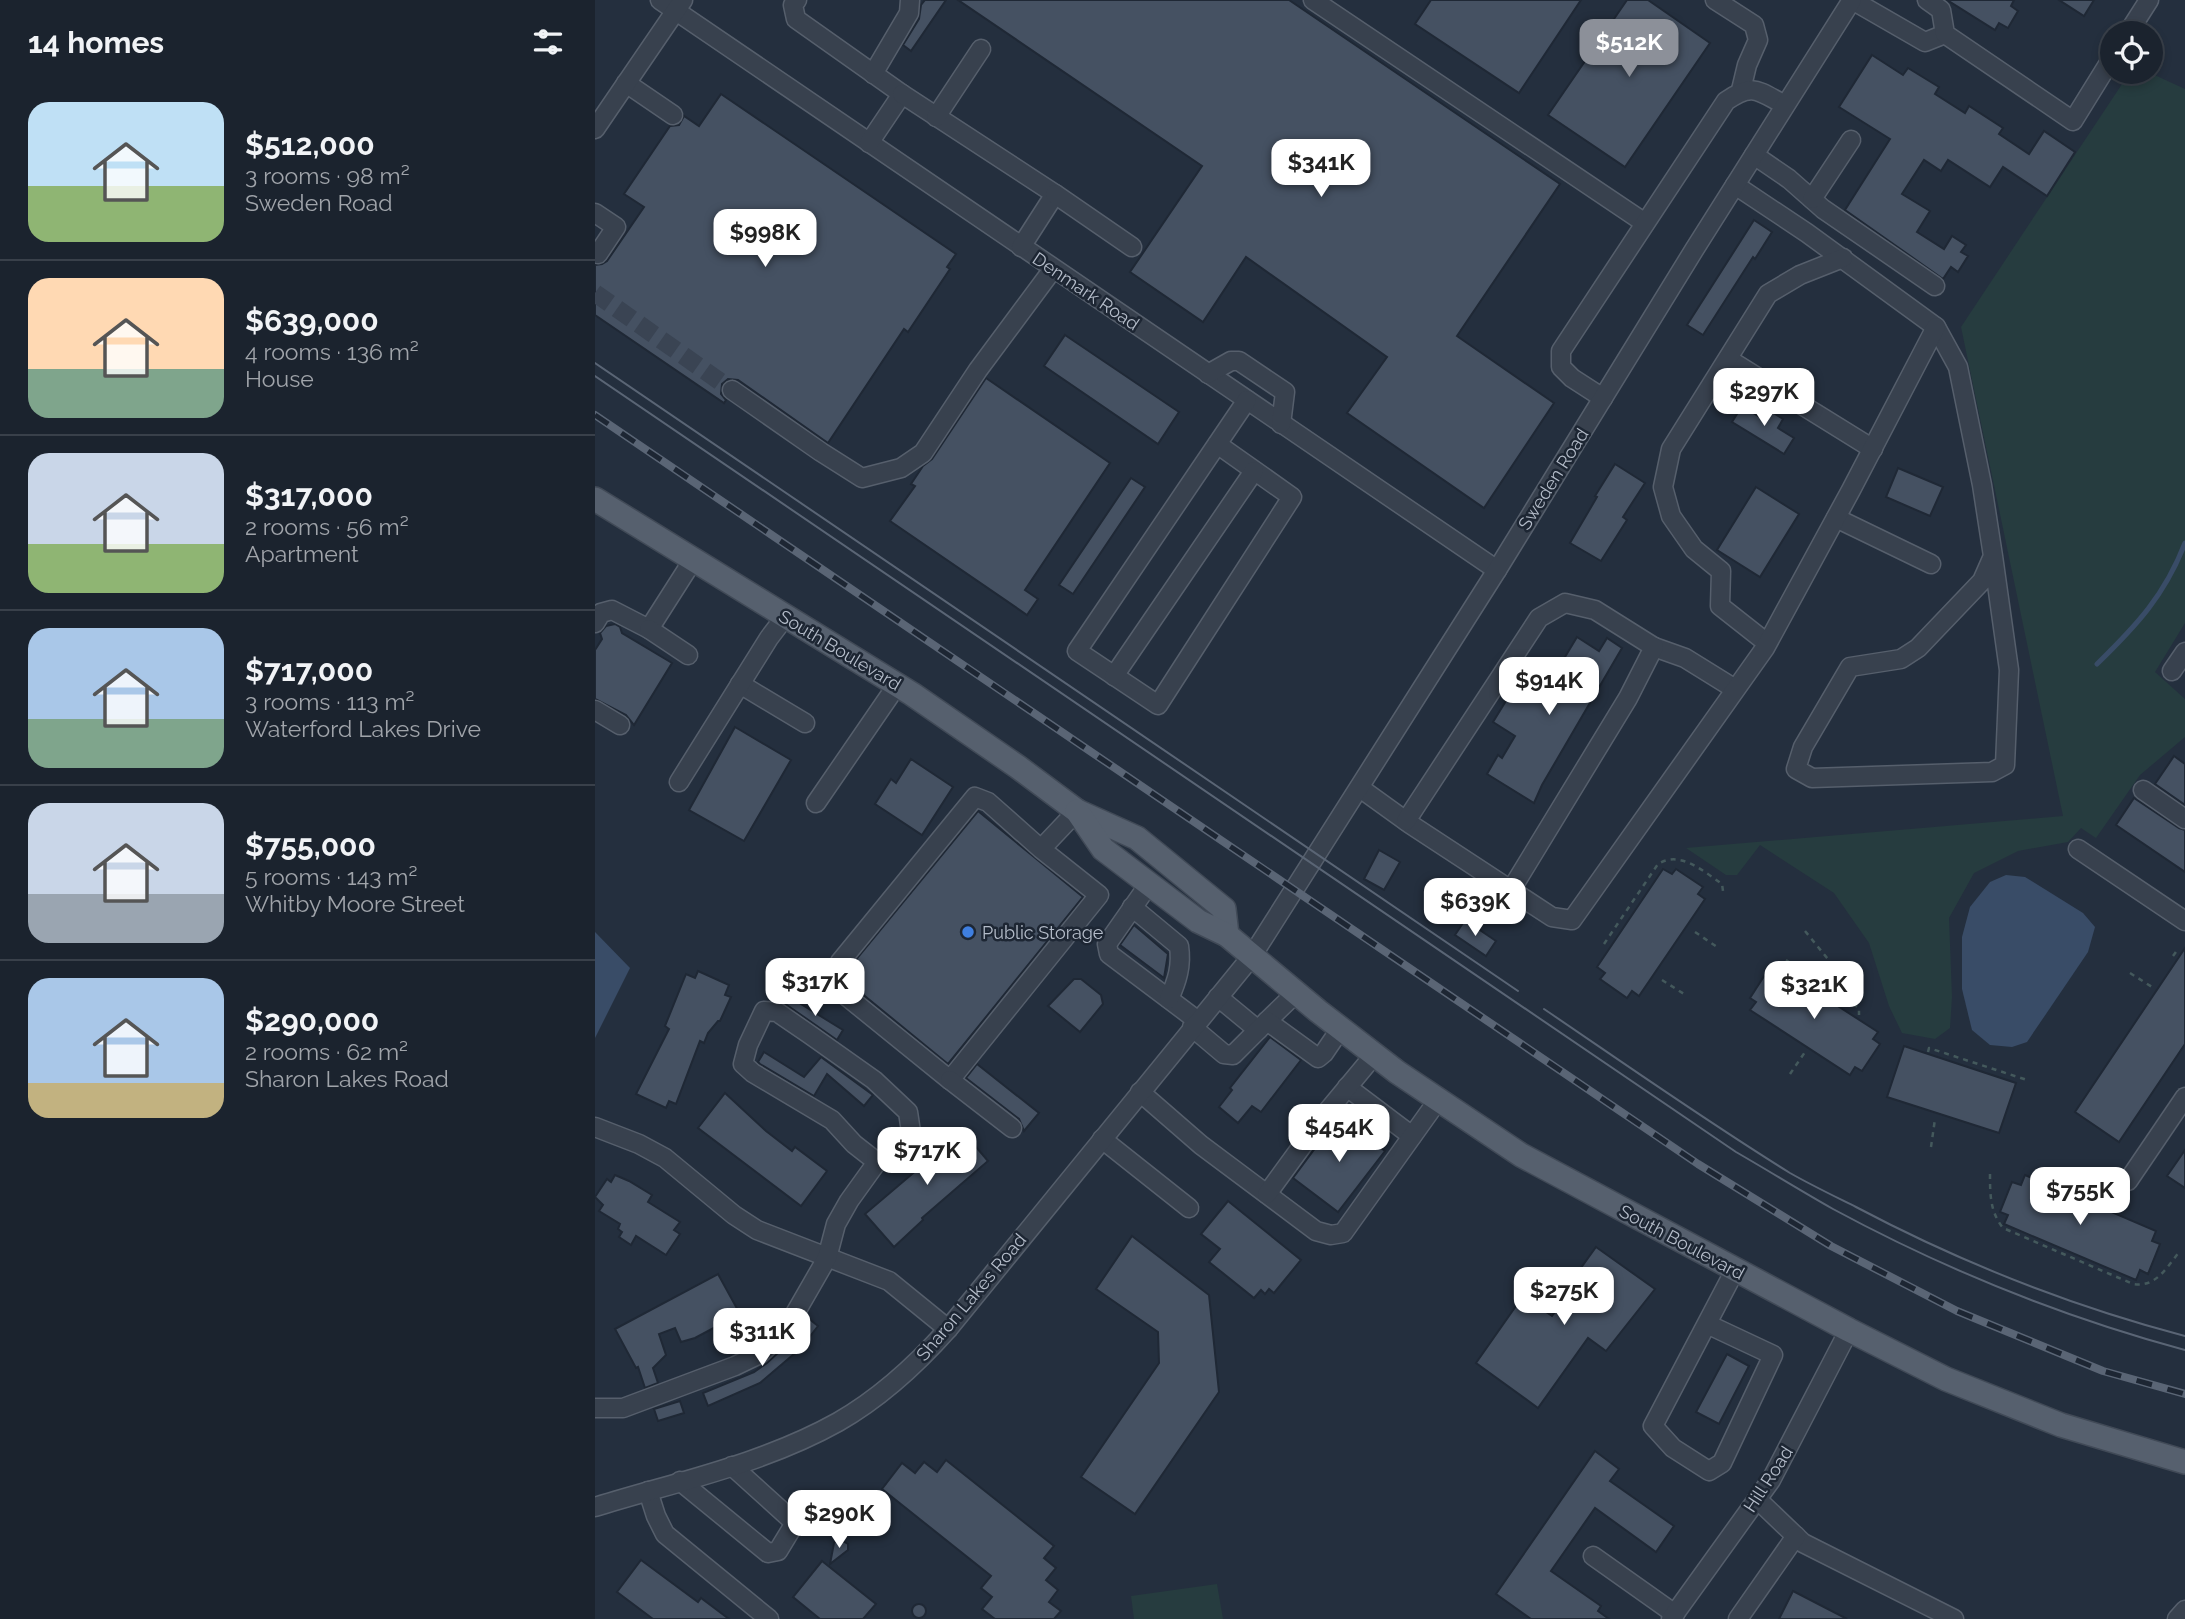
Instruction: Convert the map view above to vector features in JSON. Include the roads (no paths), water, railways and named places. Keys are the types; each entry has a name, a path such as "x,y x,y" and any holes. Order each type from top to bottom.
{"main road":[{"name":"South Boulevard","path":"595,499 948,717 1077,811 1137,838 1224,909 1227,935"},
{"name":"South Boulevard","path":"1077,811 1103,849 1198,921 1227,935 1374,1054 1521,1155 1849,1330 1946,1378 2022,1411 2109,1441 2185,1462"}],"street":[{"name":"Denmark Road","path":"660,0 679,6 869,143 1497,570"},
{"path":"797,0 793,5 796,19 902,94 1132,247"},
{"path":"873,74 909,13 910,0"},
{"path":"1313,0 1645,223"},
{"path":"1716,0 1754,25 1758,40 1747,65 1741,90"},
{"path":"1852,0 1925,42 1945,34"},
{"name":"Sweden Road","path":"1252,956 1497,570 1852,0"},
{"path":"1927,0 1941,10 1945,34 2073,121 2100,77"},
{"path":"2136,21 2149,0"},
{"path":"595,129 679,6"},
{"path":"936,117 981,49"},
{"path":"626,83 673,115"},
{"path":"1603,398 1572,378 1561,366 1561,351 1726,101 1741,90 1758,91 1785,105"},
{"path":"869,143 902,94"},
{"path":"1812,199 1851,140"},
{"path":"1754,155 1935,286"},
{"path":"1735,185 1843,258 1936,327 1958,367 1982,485 1993,556 2009,670 2005,765 1992,772 1812,778 1796,769 1803,747 1850,667 1901,659 1918,648 1982,581 1993,556"},
{"path":"1021,247 1055,194"},
{"path":"595,213 616,227 598,254"},
{"path":"1767,643 1720,606 1721,571 1694,549 1671,516 1663,487 1671,449 1768,294 1800,275 1843,258"},
{"path":"732,390 862,478 901,468 923,453 978,370 1053,269"},
{"path":"1360,788 1552,917 1572,920 1767,643 1936,327"},
{"path":"1728,359 1873,449"},
{"path":"1208,374 1231,360 1240,360 1285,392 1282,424"},
{"path":"1217,444 1292,497 1158,705 1077,651 1217,444 1247,400"},
{"path":"1114,676 1254,471"},
{"path":"1836,518 1931,564"},
{"path":"649,629 693,560"},
{"path":"1406,821 1539,618 1565,603 1595,610 1654,647 1685,658 1735,689"},
{"path":"595,623 601,613 612,610 649,629 688,655"},
{"path":"679,782 785,617"},
{"path":"1511,890 1628,698 1654,647"},
{"path":"2172,671 2185,652"},
{"path":"740,684 805,723"},
{"path":"816,803 897,685"},
{"path":"595,710 620,725"},
{"path":"2143,790 2185,819"},
{"path":"950,1080 1099,895 988,802 975,797 840,962 829,982 950,1080 1012,1128"},
{"path":"1041,849 1077,811"},
{"path":"2078,849 2185,921"},
{"path":"1149,884 1107,944 1109,954 1169,999 1224,1054 1233,1055 1296,992"},
{"path":"1132,906 1179,946 1179,975 1169,999"},
{"path":"1179,946 1198,921"},
{"name":"Sharon Lakes Road","path":"595,1507 781,1449 838,1421 898,1379 948,1329 1252,956"},
{"path":"1218,996 1318,1058 1341,1028"},
{"path":"595,1408 623,1408 760,1354 785,1331 827,1258 835,1224 877,1163 908,1147 911,1132 908,1112 874,1080 809,1034 777,1012 764,1011 748,1045 743,1064 753,1073 832,1120 854,1144 877,1163"},
{"path":"1267,1194 1374,1054"},
{"path":"1347,1087 1412,1136"},
{"path":"1140,1092 1201,1145 1316,1231 1331,1235 1343,1233 1438,1100"},
{"path":"2128,1181 2185,1097"},
{"path":"595,1127 639,1144 665,1158 734,1215 757,1230 889,1281 948,1329"},
{"path":"1102,1139 1189,1208"},
{"path":"1707,1324 1773,1355 1721,1463 1709,1471 1673,1448 1653,1426 1735,1270"},
{"name":"Hill Road","path":"1673,1616 1782,1460 1849,1330"},
{"path":"680,1481 768,1553 778,1551 795,1523 732,1466"},
{"path":"648,1491 664,1534 769,1619"},
{"path":"1757,1499 1803,1543 1954,1619"},
{"path":"1738,1619 1796,1536"},
{"path":"1593,1556 1673,1616"},
{"path":"2177,1619 2185,1609"}],"water":[{"path":"2006,875 2025,877 2083,913 2095,927 2088,952 2027,1042 2012,1047 1990,1045 1972,1030 1962,989 1962,937 1970,907 1990,882"},
{"path":"595,932 630,968 595,1038"}],"waterway":[{"path":"2097,664 2149,608 2177,562 2185,543"}],"tunnel":[{"path":"595,293 732,390"}],"tram line":[{"path":"595,363 1518,991"},
{"path":"595,376 1736,1152 1833,1209 1961,1271 2049,1307 2185,1350"},
{"path":"1544,1009 1790,1173 1895,1227 2058,1297 2185,1336"}],"railway":[{"path":"595,415 1698,1164 1831,1246 1957,1311 2103,1371 2185,1394"}],"place":[{"name":"Public Storage","path":"968,932"}]}
